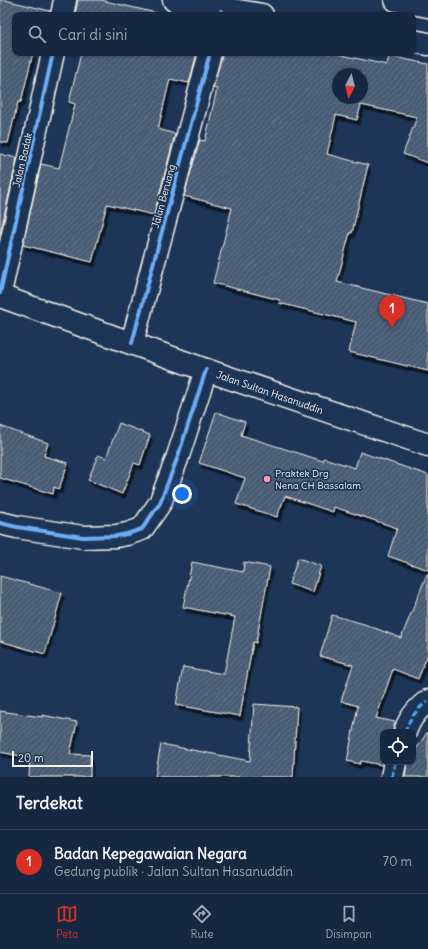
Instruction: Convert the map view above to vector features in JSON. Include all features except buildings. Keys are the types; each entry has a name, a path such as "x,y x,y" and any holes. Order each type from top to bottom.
{"main road":[{"path":"63,12 65,0"},
{"path":"174,0 231,12"},
{"path":"396,0 428,6"},
{"path":"416,42 428,44"},
{"name":"Jalan Badak","path":"0,295 52,56"},
{"name":"Jalan Beruang","path":"132,343 209,56"},
{"name":"Jalan Sultan Hasanuddin","path":"0,295 206,370 428,445"},
{"path":"0,523 82,537 116,536 142,529 160,503 177,459 206,370"},
{"path":"406,729 419,708 428,701"},
{"path":"392,777 394,765"}],"marked path":[{"path":"221,12 222,8"},
{"path":"406,729 420,707 428,701"},
{"path":"392,777 394,765"}],"cycle path":[{"path":"0,293 52,56"},
{"path":"132,343 209,56"},
{"path":"0,523 83,537 116,536 142,529 160,503 177,459 206,370"}],"place":[{"name":"Badan Kepegawaian Negara","path":"392,328"},
{"name":"Praktek Drg Nena CH Bassalam","path":"267,479"}]}
